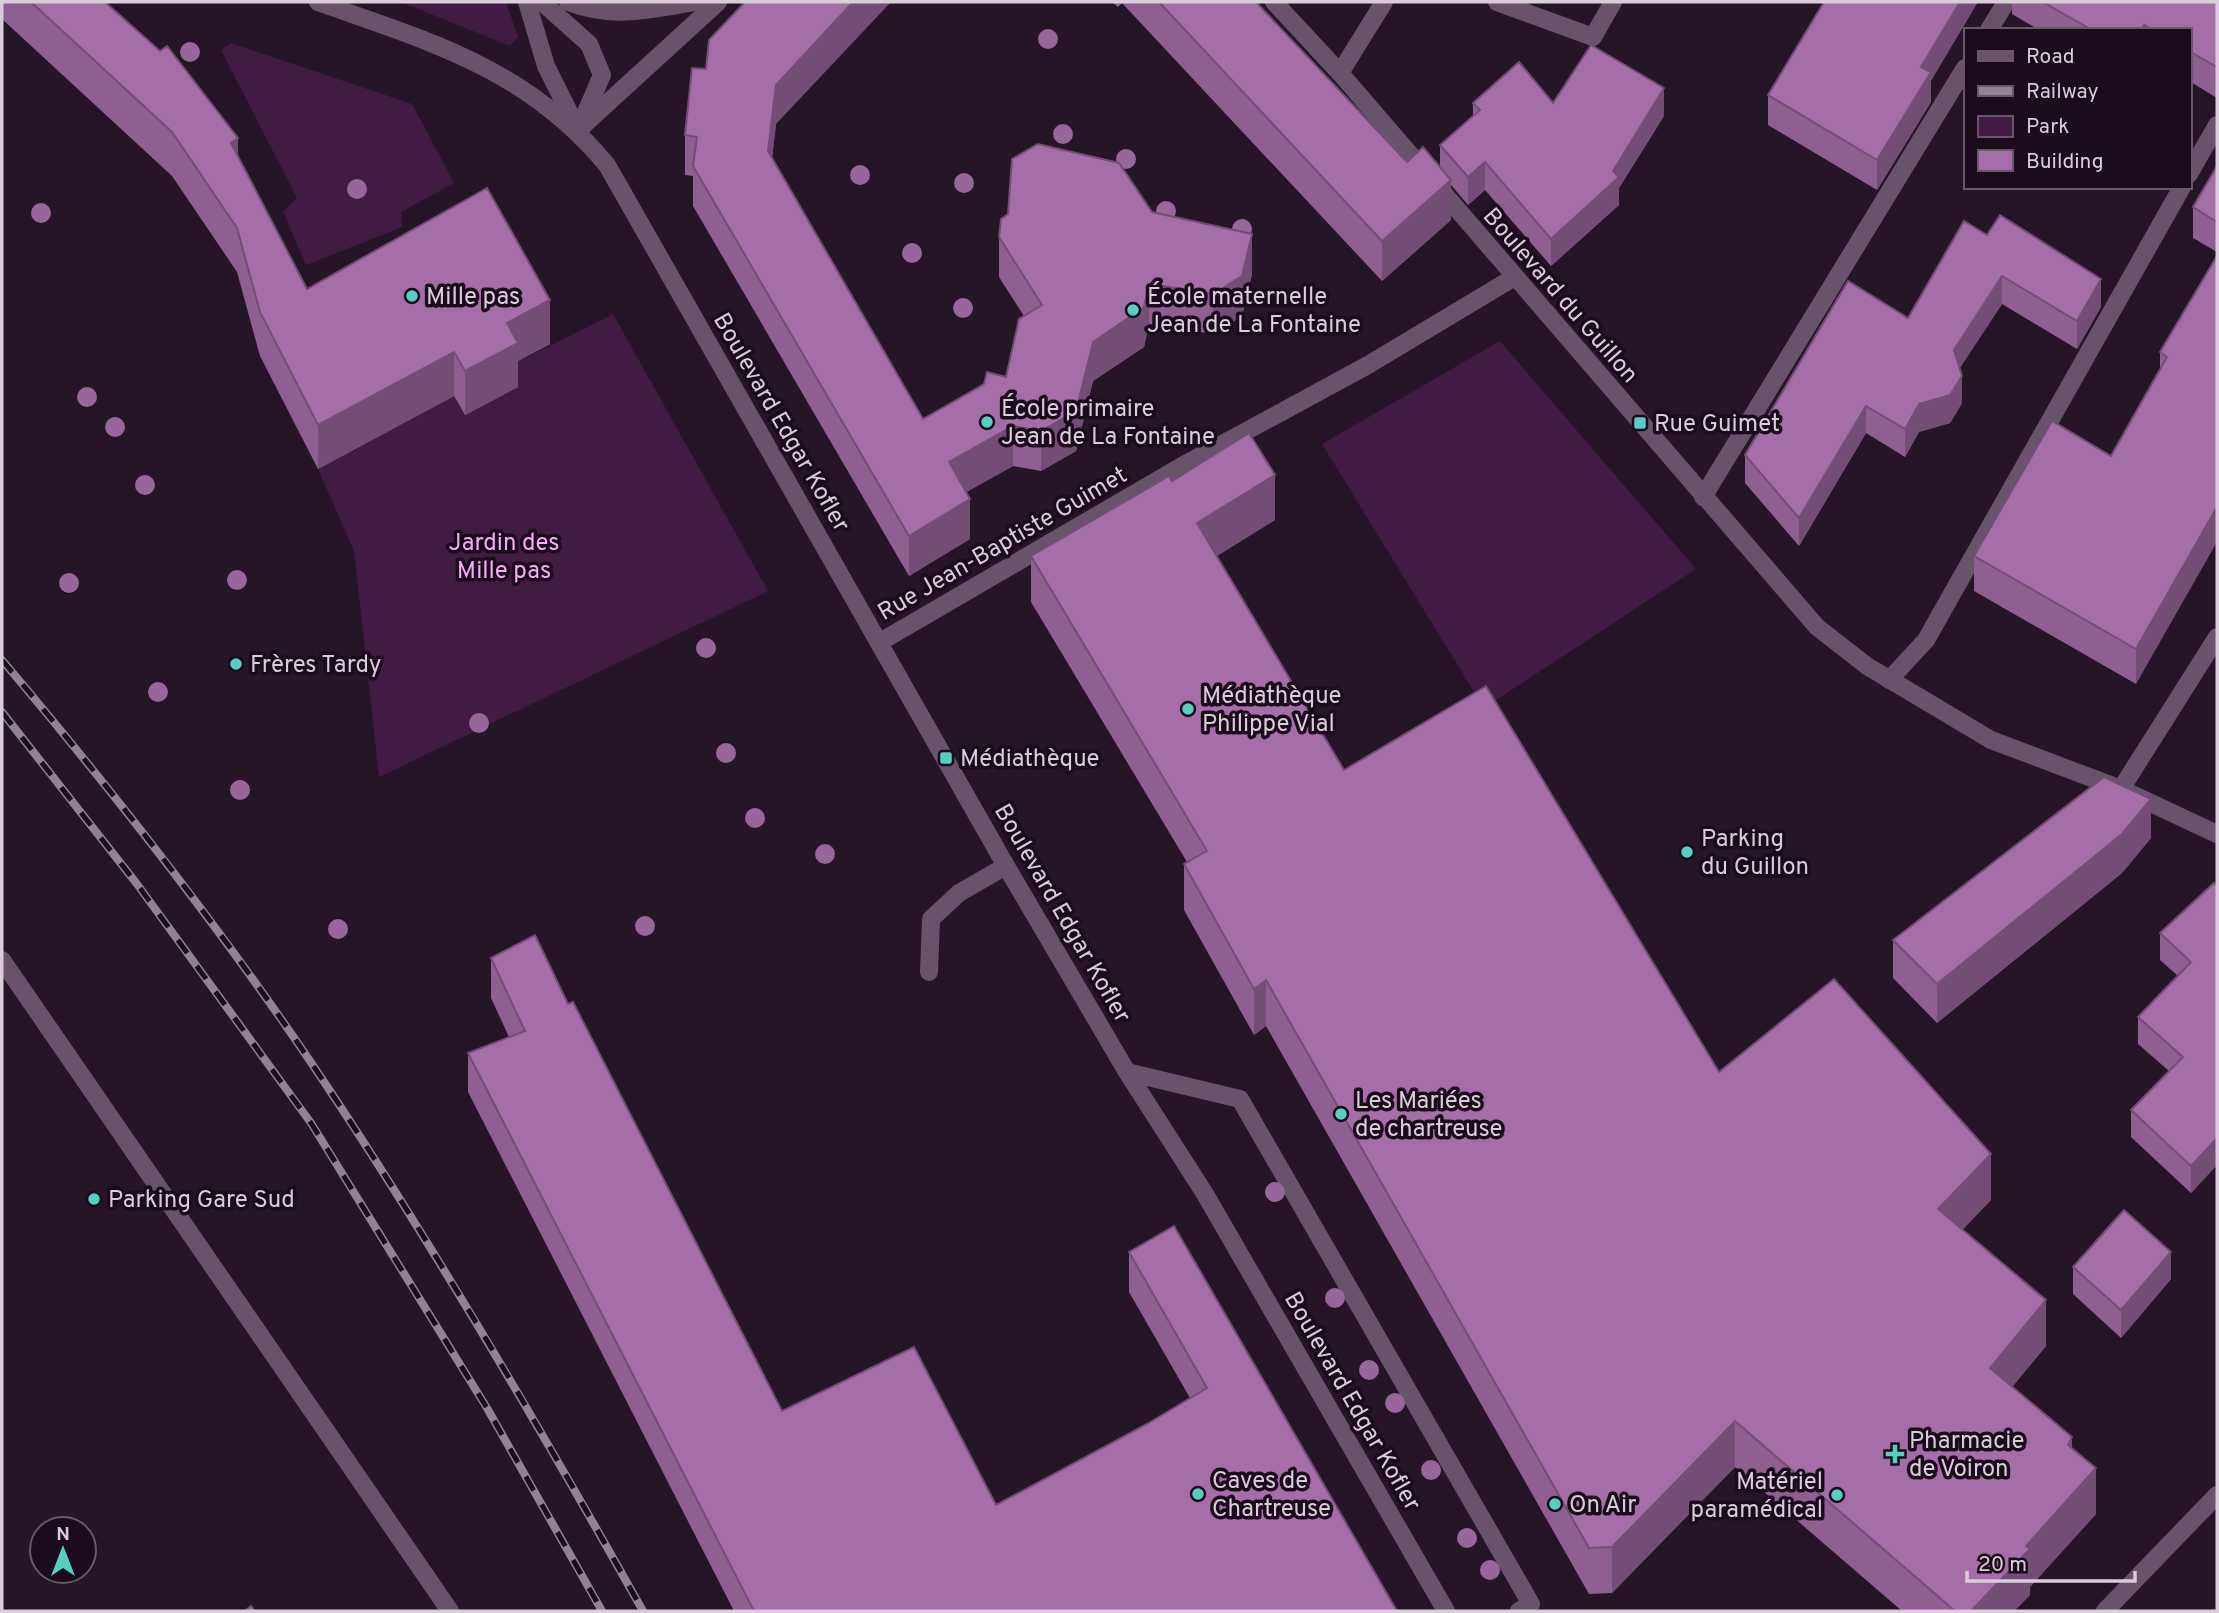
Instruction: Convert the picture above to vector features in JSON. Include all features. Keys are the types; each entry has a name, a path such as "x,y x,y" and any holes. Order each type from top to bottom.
{"street":[{"path":"318,2 444,48 505,76 578,130"},
{"path":"527,2 546,66 578,130"},
{"path":"542,2 589,44 602,75 578,130"},
{"path":"568,2 591,11 631,14 695,2"},
{"path":"578,130 718,2"},
{"name":"Boulevard du Guillon","path":"1274,2 1340,73 1513,278 1817,627 1889,680 1991,740 2121,789 2217,834"},
{"path":"1340,73 1384,2"},
{"path":"1497,2 1593,37 1613,2"},
{"path":"1990,28 2006,2"},
{"path":"1703,497 1964,70"},
{"path":"2191,170 2217,125"},
{"name":"Boulevard Edgar Kofler","path":"578,130 607,164 1006,866 1127,1072 1205,1194 1446,1611"},
{"path":"1889,680 1926,640 2181,189"},
{"name":"Rue Jean-Baptiste Guimet","path":"880,642 1182,466 1368,365 1513,278"},
{"path":"2121,789 2217,637"},
{"path":"929,971 931,919 959,893 1006,866"},
{"path":"2,960 450,1611"},
{"path":"1127,1072 1240,1099 1531,1604 1519,1611"},
{"path":"2105,1611 2217,1495"}],"green space":[{"path":"401,2 506,2 518,37 510,46"},
{"path":"231,43 412,104 454,183 401,212 402,227 306,265 283,212 297,198 221,50"},
{"name":"Jardin des Mille pas","path":"613,314 768,591 379,777 354,551 318,469 454,396 465,415 507,367"},
{"path":"1500,341 1696,569 1484,708 1322,444"}],"building":[{"path":"31,2 105,2 160,51 167,46 238,138 231,143 307,289 487,188 550,300 507,323 518,343 465,371 454,352 318,425 260,312 237,228 172,132"},
{"path":"745,2 853,2 776,85 768,151 923,419 984,384 987,372 1006,377 1019,319 1042,305 999,237 1001,219 1008,214 1012,159 1038,144 1119,163 1152,212 1252,234 1242,276 1213,294 1149,284 1144,307 1093,342 1076,411 1041,431 1013,426 949,462 970,499 909,536 693,166 697,137 685,135 692,68 706,69 709,40"},
{"path":"1159,2 1256,2 1407,162 1423,147 1451,180 1382,241"},
{"path":"1824,2 1960,2 1921,67 1931,72 1877,160 1768,95"},
{"path":"2043,2 2217,2 2217,67 2191,52 2191,28 2149,28 2144,25 2143,28 2088,28"},
{"path":"1591,45 1664,88 1613,171 1619,177 1551,239 1485,162 1468,177 1440,145 1480,110 1473,103 1519,62 1553,103"},
{"path":"2217,166 2217,222 2193,207"},
{"path":"2000,215 2101,279 2077,321 2002,276 1954,350 1962,376 1950,395 1919,404 1905,429 1866,406 1799,518 1745,455 1848,281 1908,318 1964,221 1987,235"},
{"path":"2217,256 2217,507 2136,649 1974,556 2052,421 2111,456 2167,357 2160,352"},
{"path":"1249,433 1275,475 1197,523 1344,770 1486,686 1719,1072 1834,979 1991,1154 1938,1209 2046,1300 1990,1368 2072,1437 2068,1445 2096,1468 2026,1546 2030,1549 1971,1611 1955,1611 1735,1421 1612,1547 1589,1548 1266,980 1254,989 1184,864 1207,851 1031,556 1169,476 1172,481"},
{"path":"2104,777 2151,799 2122,834 1937,984 1893,940"},
{"path":"2214,883 2217,886 2217,1138 2191,1166 2131,1110 2183,1057 2138,1017 2191,962 2160,933"},
{"path":"535,935 568,1004 573,1002 782,1411 914,1347 996,1505 1147,1424 1207,1388 1129,1252 1174,1226 1397,1611 754,1611 468,1053 525,1031 491,958"},
{"path":"2124,1210 2171,1252 2121,1310 2073,1267"}],"railway":[{"path":"2,660 178,878 301,1048 458,1293 643,1611"},
{"path":"2,712 137,884 311,1123 487,1408 602,1611"}],"place":[{"name":"Mille pas","path":"412,296"},
{"name":"École maternelle Jean de La Fontaine","path":"1133,310"},
{"name":"École primaire Jean de La Fontaine","path":"987,422"},
{"name":"Rue Guimet","path":"1640,423"},
{"name":"Frères Tardy","path":"236,664"},
{"name":"Médiathèque Philippe Vial","path":"1188,709"},
{"name":"Médiathèque","path":"946,758"},
{"name":"Parking du Guillon","path":"1687,852"},
{"name":"Les Mariées de chartreuse","path":"1341,1114"},
{"name":"Parking Gare Sud","path":"94,1199"},
{"name":"Pharmacie de Voiron","path":"1895,1454"},
{"name":"Caves de Chartreuse","path":"1198,1494"},
{"name":"Matériel paramédical","path":"1837,1495"},
{"name":"On Air","path":"1555,1504"}]}
